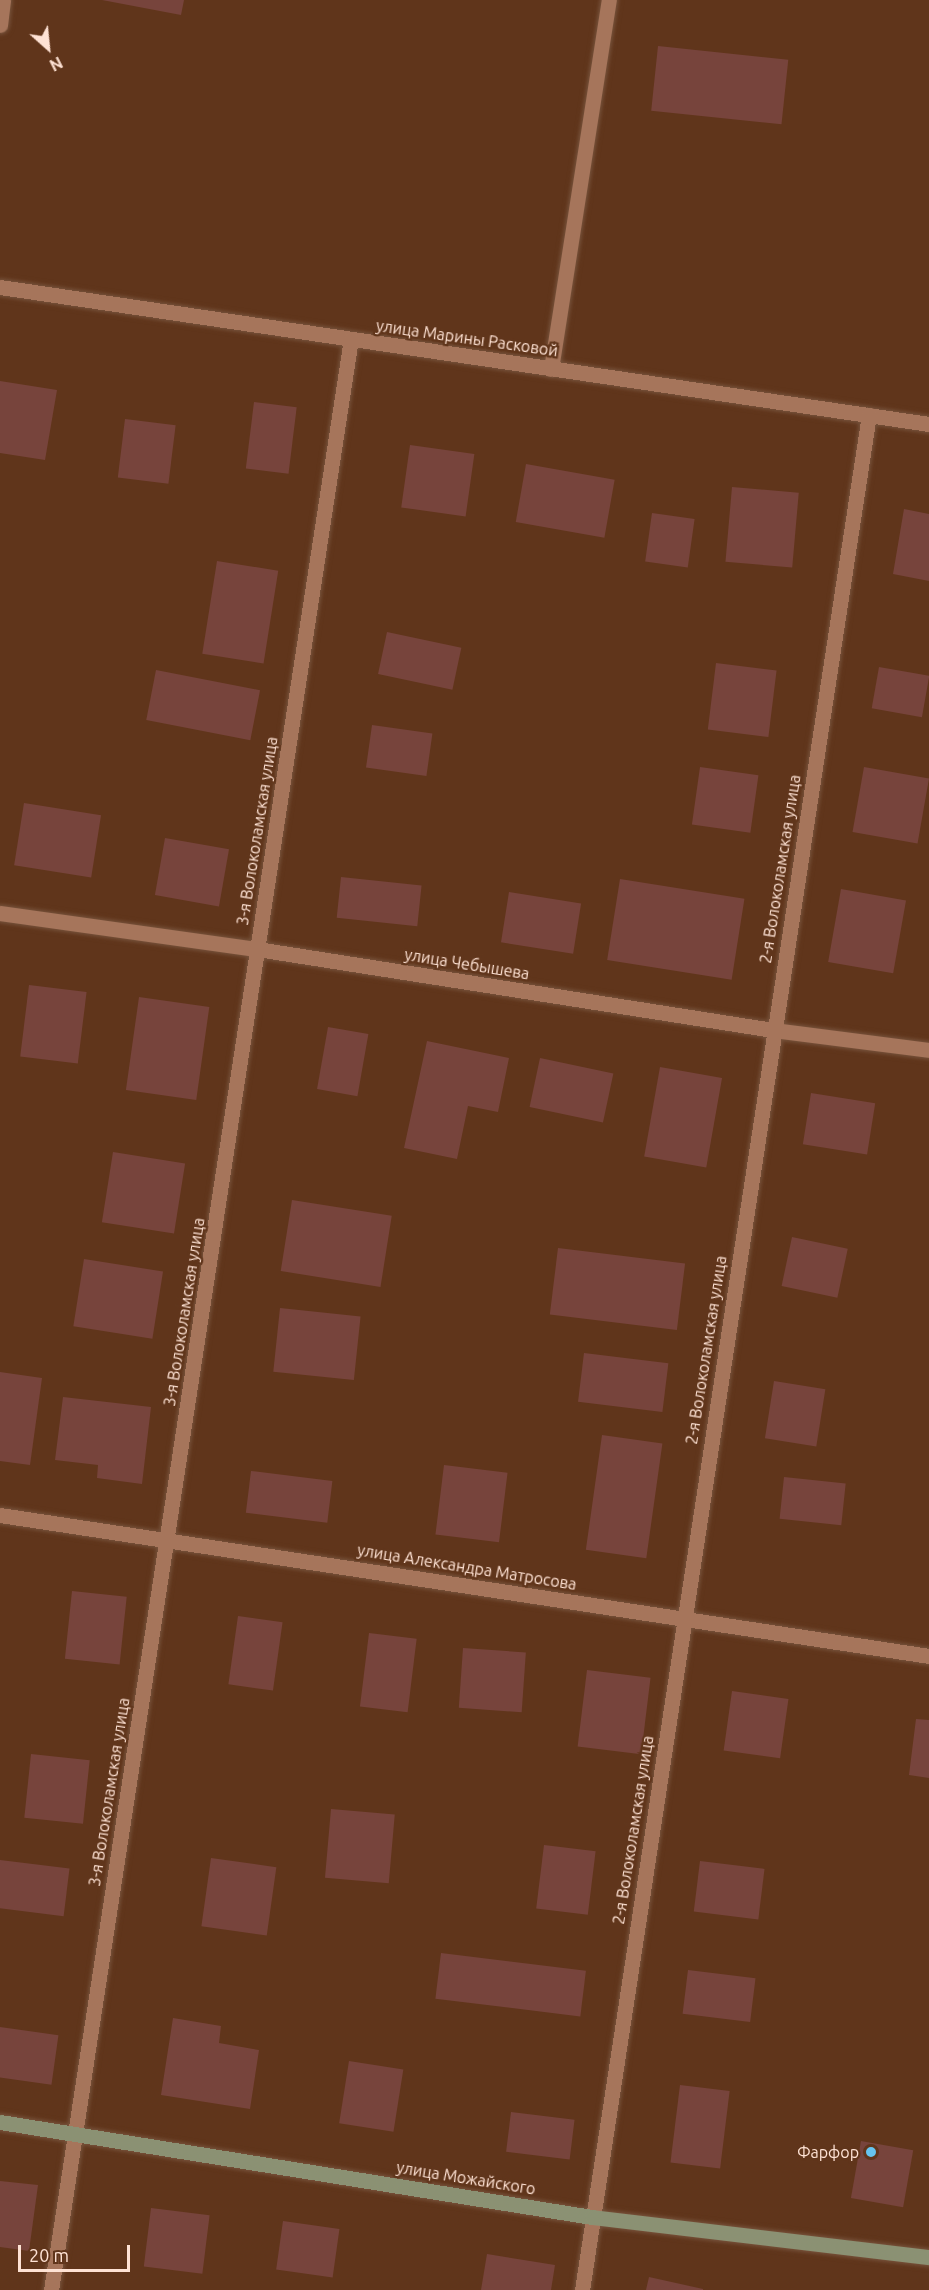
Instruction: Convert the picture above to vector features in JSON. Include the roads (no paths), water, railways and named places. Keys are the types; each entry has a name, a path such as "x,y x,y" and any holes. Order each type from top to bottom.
{"main road":[{"name":"улица Можайского","path":"0,2121 592,2217 929,2257"}],"street":[{"path":"0,26 3,0"},
{"path":"551,369 609,0"},
{"name":"улица Марины Расковой","path":"0,287 929,424"},
{"name":"3-я Волоколамская улица","path":"51,2290 351,339"},
{"name":"2-я Волоколамская улица","path":"582,2290 683,1617 869,415"},
{"name":"улица Чебышева","path":"0,913 257,949 773,1030 929,1050"},
{"name":"улица Александра Матросова","path":"0,1515 929,1656"}],"place":[{"name":"Фарфор","path":"871,2152"}]}
